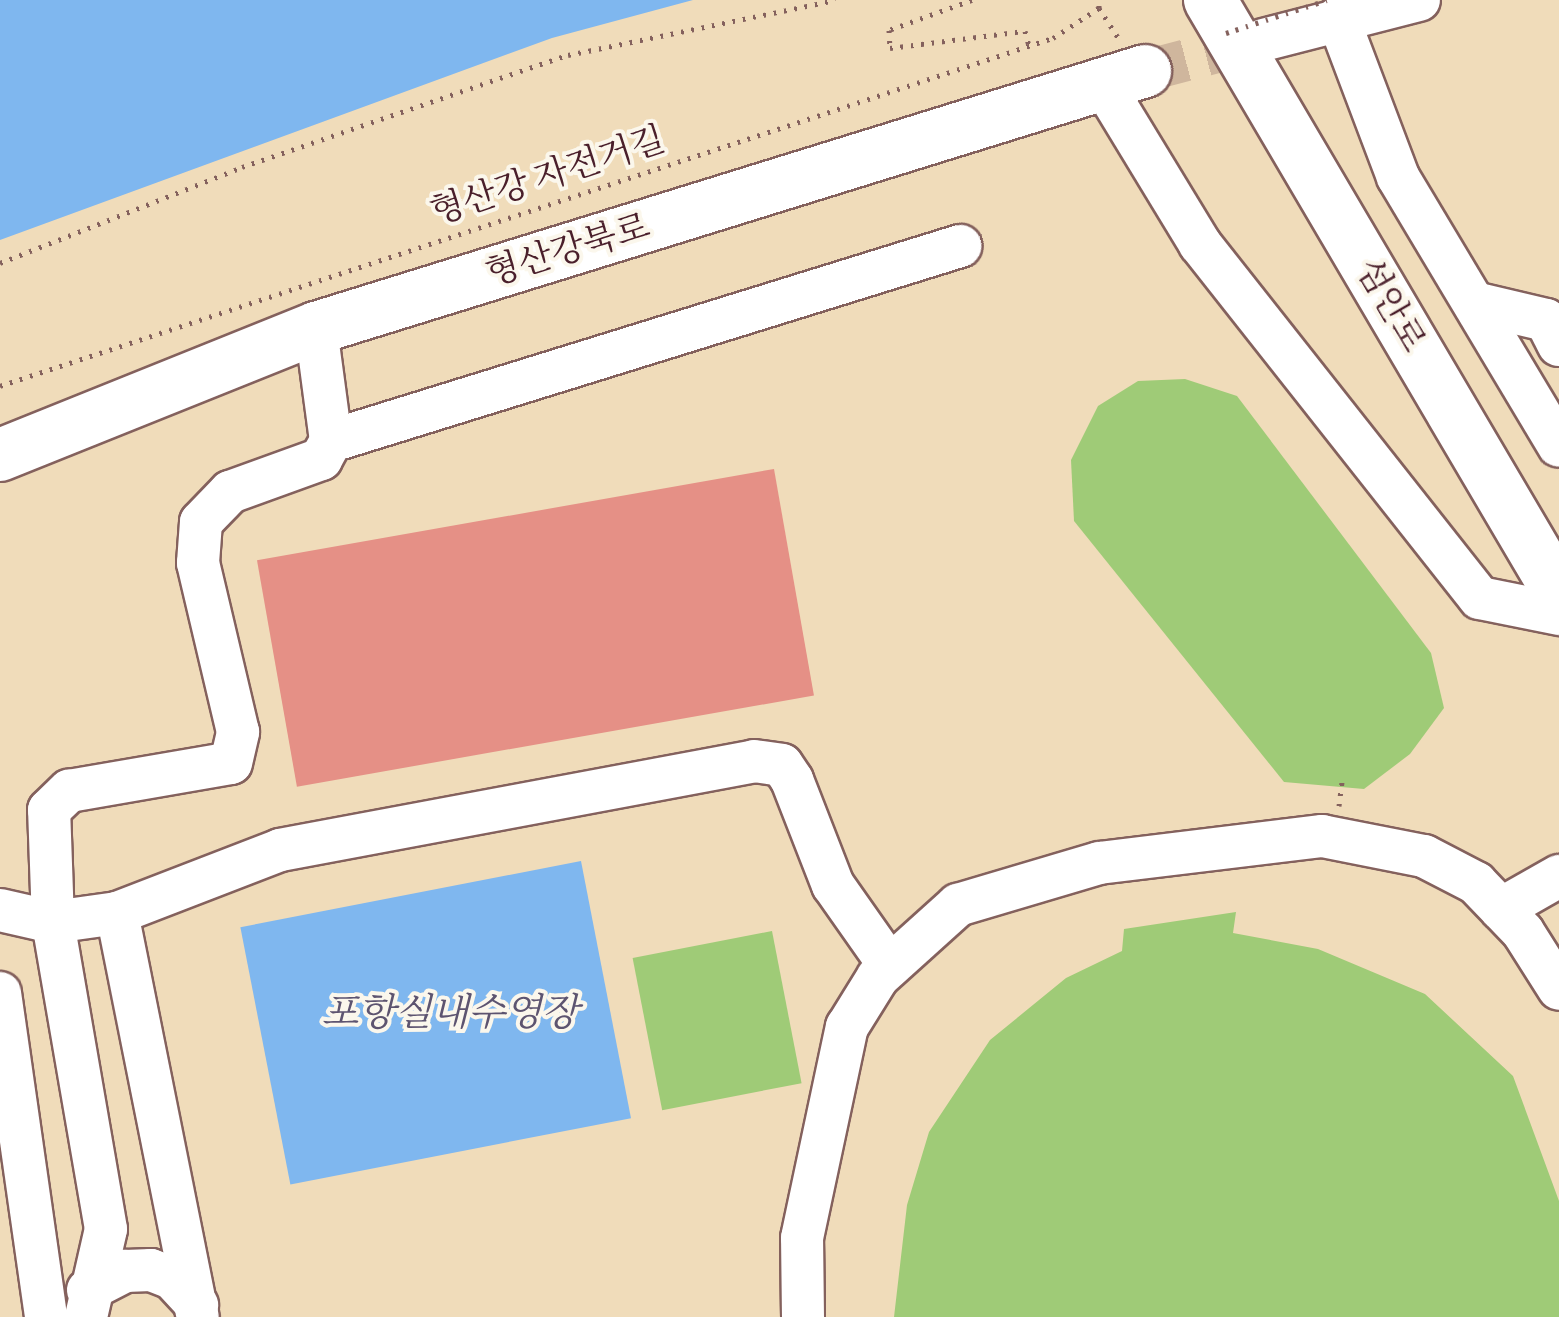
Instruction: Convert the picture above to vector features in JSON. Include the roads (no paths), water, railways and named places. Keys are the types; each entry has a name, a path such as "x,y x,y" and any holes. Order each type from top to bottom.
{"main road":[{"name":"섬안로","path":"1230,23 1559,593"},
{"name":"형산강북로","path":"0,456 316,328 1124,78"}],"lane":[{"path":"1230,23 1419,0"},
{"path":"1332,9 1398,177 1559,446"},
{"path":"1124,78 1200,244 1480,598 1559,614"},
{"path":"331,441 960,246"},
{"path":"1474,303 1546,320 1559,344"},
{"path":"87,1303 106,1228 53,922 49,810 69,791 231,763 238,732 198,563 201,522 230,492 321,459 331,441 316,328"},
{"path":"0,910 53,922 117,913 280,850 754,762 782,766 792,780 834,885 890,966"},
{"path":"804,1317 802,1238 846,1027 890,966 958,905 1098,863 1322,836 1424,856 1476,882 1501,909 1559,988"},
{"path":"1501,909 1559,876"},
{"path":"117,913 198,1311"},
{"path":"0,992 46,1317"},
{"path":"87,1303 125,1271 151,1270 172,1278 198,1311"}],"water":[{"path":"0,0 693,0 552,38 0,240"},
{"name":"포항실내수영장","path":"581,861 631,1118 290,1184 240,927"}],"tunnel":[{"path":"1145,71 1263,40"}]}
